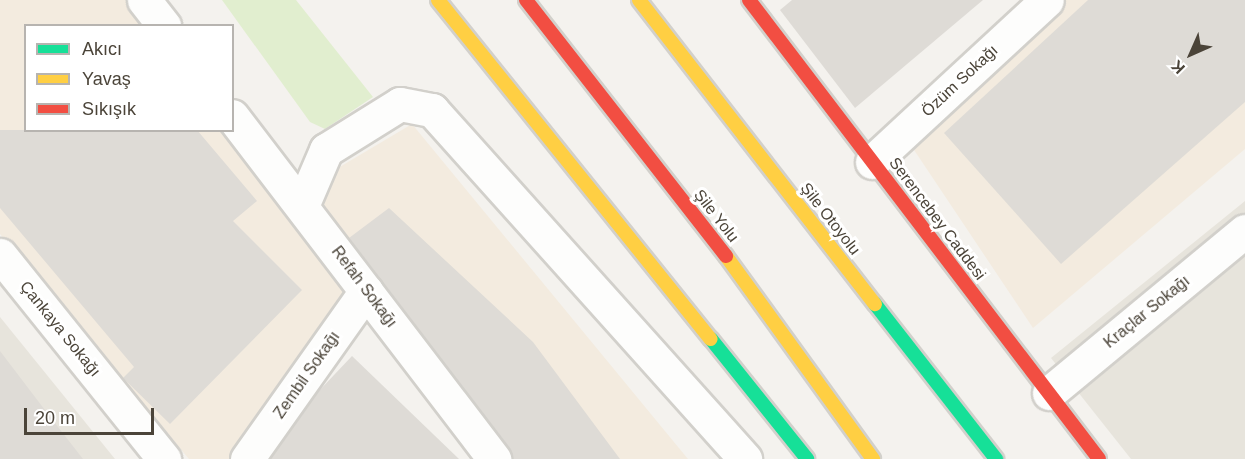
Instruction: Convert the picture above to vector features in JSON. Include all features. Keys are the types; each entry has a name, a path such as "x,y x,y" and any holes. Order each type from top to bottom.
{"main road":[{"path":"438,0 807,459"},
{"name":"Şile Yolu","path":"526,0 718,245 873,459"},
{"name":"Şile Otoyolu","path":"639,0 996,459"},
{"name":"Serencebey Caddesi","path":"749,0 1099,459"}],"street":[{"path":"144,0 162,24"},
{"name":"Özüm Sokağı","path":"872,162 1047,0"},
{"path":"302,206 326,150 400,104 432,110 745,459"},
{"name":"Refah Sokağı","path":"234,119 494,459"},
{"name":"Kraçlar Sokağı","path":"1048,393 1245,231"},
{"name":"Çankaya Sokağı","path":"0,255 164,459"},
{"name":"Zembil Sokağı","path":"247,459 366,291"}],"shaded area":[{"path":"0,0 141,0 162,24 24,24 24,132 234,132 301,190 412,124 688,459 509,459 371,274 234,459 189,459 0,234"},
{"path":"1037,0 1245,0 1245,149 1033,328 896,123"},
{"path":"1245,201 1245,459 1131,459 1051,358"},
{"path":"0,317 115,459 0,459"}],"green space":[{"path":"222,0 296,0 373,97 325,129 310,122"}],"building":[{"path":"792,0 983,0 855,108 780,10"},
{"path":"1088,0 1245,0 1245,102 1061,264 944,133"},
{"path":"0,130 199,132 257,201 233,221 302,290 170,424 123,378 134,367 0,208"},
{"path":"389,208 533,342 620,459 512,459 509,448 349,238"},
{"path":"0,351 51,418 83,459 0,459"},
{"path":"352,356 459,459 270,459 316,394"}],"traffic: fast":[{"path":"875,304 996,459"},
{"path":"711,339 807,459"}],"traffic: slow":[{"path":"438,0 711,339"},
{"path":"639,0 875,304"},
{"path":"726,256 873,459"}],"traffic: jam":[{"path":"526,0 726,256"},
{"path":"749,0 1099,459"}]}
